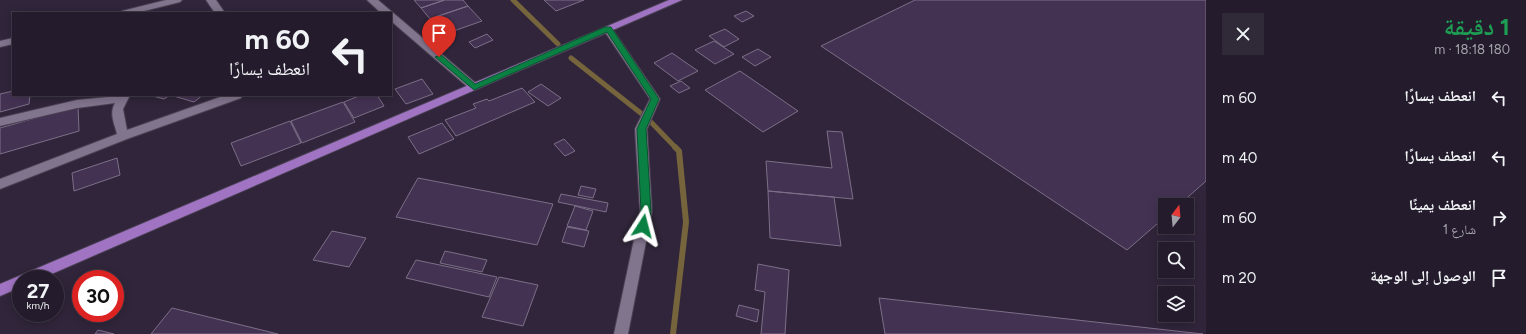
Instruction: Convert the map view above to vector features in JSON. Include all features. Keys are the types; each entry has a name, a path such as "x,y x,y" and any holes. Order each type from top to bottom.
{"main road":[{"path":"47,270 677,0"},
{"path":"0,290 12,285"}],"street":[{"path":"129,12 177,0"},
{"path":"211,0 219,12"},
{"path":"372,0 386,12"},
{"path":"392,17 474,87"},
{"path":"608,29 655,99 641,129 646,211 621,334"},
{"path":"0,44 12,41"},
{"path":"0,184 124,136 234,96"},
{"path":"124,97 117,109 117,115 124,136"},
{"path":"0,122 96,100 124,97"}],"building":[{"path":"414,0 444,0 421,8"},
{"path":"445,0 463,0 468,6 430,19 421,8"},
{"path":"544,0 584,0 556,11"},
{"path":"915,0 1206,0 1206,181 1187,198 1158,198 1158,223 1127,250 821,46"},
{"path":"468,6 482,21 448,33 435,17"},
{"path":"746,11 754,16 742,22 734,16"},
{"path":"725,29 739,39 724,47 709,36"},
{"path":"487,34 493,40 475,48 469,42"},
{"path":"714,41 734,54 715,64 695,50"},
{"path":"758,49 771,57 755,66 742,57"},
{"path":"672,53 698,71 678,81 654,63"},
{"path":"740,71 798,111 763,132 705,90"},
{"path":"422,79 433,94 406,104 395,89"},
{"path":"681,81 690,88 679,93 670,86"},
{"path":"541,84 561,98 548,106 528,92"},
{"path":"522,88 535,102 456,136 445,120 476,108 473,104 487,99 489,101"},
{"path":"12,91 12,96 30,96 29,104 0,112 0,94"},
{"path":"153,96 168,96 164,99"},
{"path":"173,96 202,96 194,102"},
{"path":"359,96 378,96 384,106 354,118 344,102"},
{"path":"343,102 355,122 302,143 291,121"},
{"path":"78,106 79,131 0,154 0,128"},
{"path":"290,121 301,143 241,166 231,143"},
{"path":"442,123 454,139 419,154 408,137"},
{"path":"827,131 842,132 853,199 768,191 766,161 832,168"},
{"path":"564,139 575,151 565,156 554,144"},
{"path":"117,158 120,175 74,191 72,173"},
{"path":"418,178 553,204 537,245 396,217"},
{"path":"581,186 596,189 593,198 578,195"},
{"path":"768,191 834,197 841,246 770,238"},
{"path":"561,194 608,203 606,212 558,202"},
{"path":"575,206 593,211 586,230 567,226"},
{"path":"567,227 589,231 584,247 562,242"},
{"path":"332,231 366,238 349,267 313,260"},
{"path":"445,251 487,260 482,272 440,263"},
{"path":"416,260 497,277 489,297 406,278"},
{"path":"758,264 789,270 785,334 761,334 765,292 755,290"},
{"path":"499,277 538,285 523,326 482,317"},
{"path":"879,298 1203,334 885,334"},
{"path":"739,305 759,310 757,322 736,316"},
{"path":"172,308 278,334 151,334"},
{"path":"98,330 114,334 95,334"}],"waterway":[{"path":"513,0 558,44"},
{"path":"571,58 647,118 676,148"},
{"path":"673,334 686,222 679,151 676,148"}],"route":[{"path":"439,57 474,87 608,29 655,99 641,129 646,211 643,226"}]}
